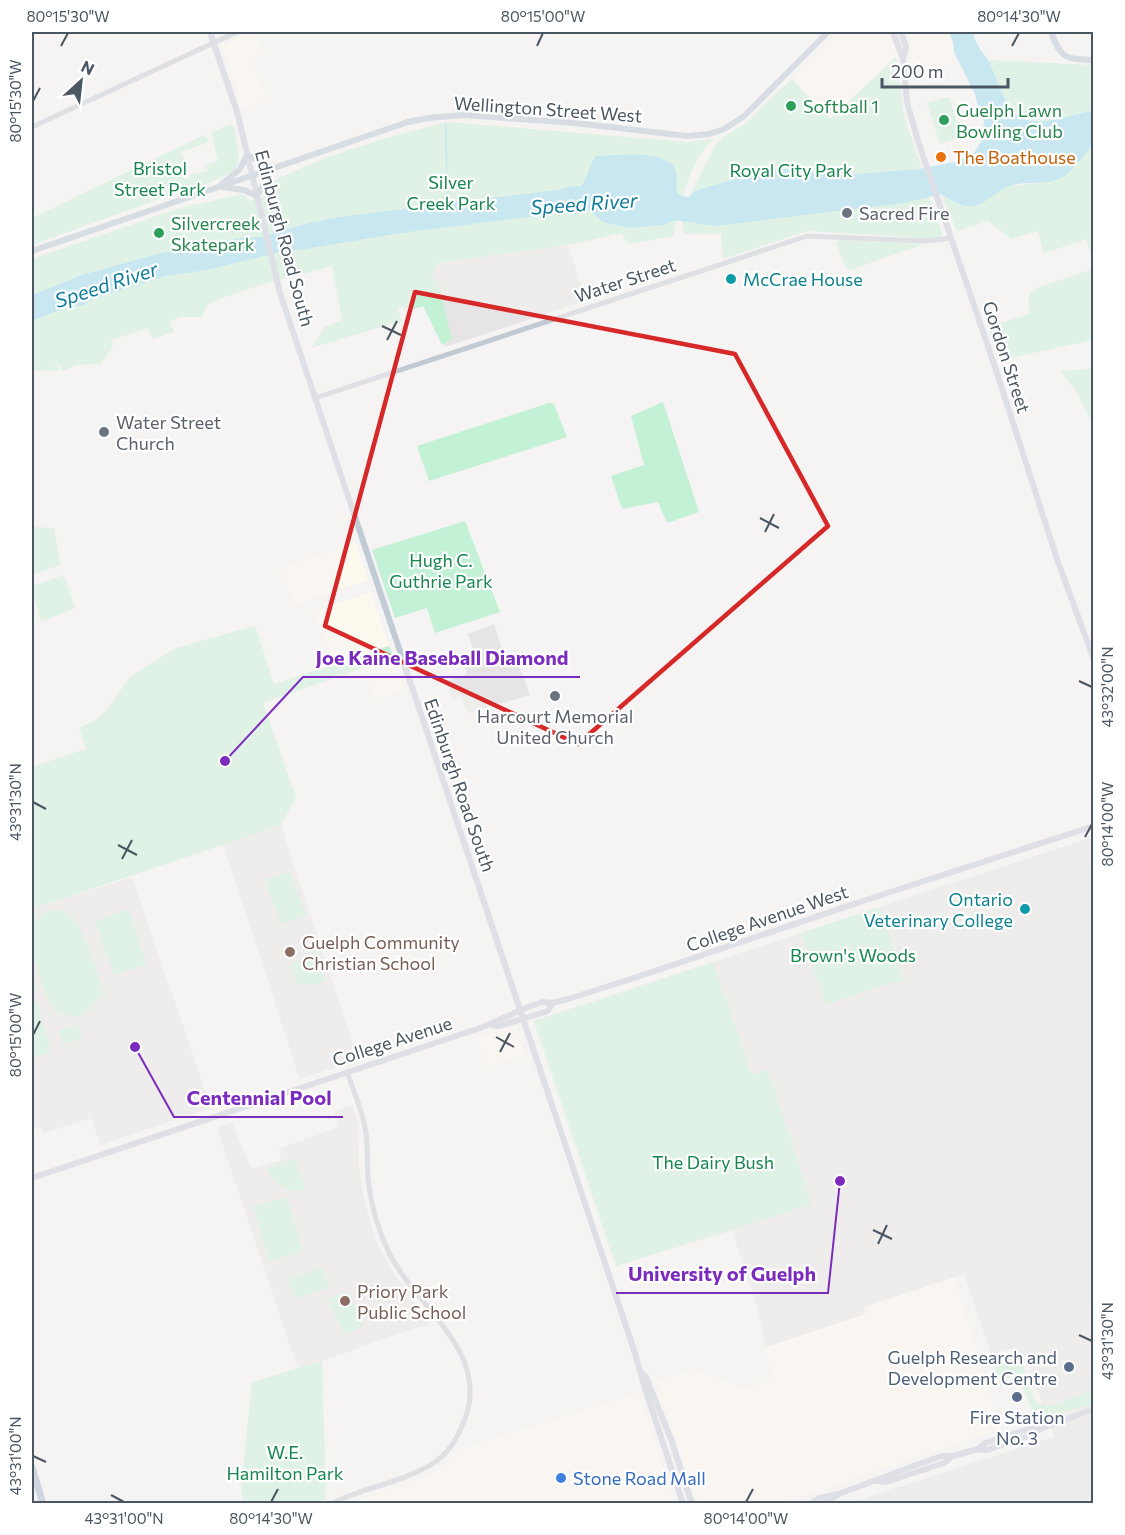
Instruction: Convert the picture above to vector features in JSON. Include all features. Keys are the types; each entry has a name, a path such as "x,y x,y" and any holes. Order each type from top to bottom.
{"highway":[{"path":"32,1467 44,1503"}],"main road":[{"name":"Edinburgh Road South","path":"210,32 238,115 280,293 642,1373 683,1503"},
{"name":"Wellington Street West","path":"32,251 408,122 445,116 575,123 687,136 709,134 732,125 743,117 828,32"},
{"name":"Gordon Street","path":"893,32 903,60 907,102 927,168 1058,562 1094,660"},
{"name":"Gordon Street","path":"901,32 906,47 903,60"},
{"path":"1052,32 1059,52 1068,58 1094,60"},
{"path":"247,155 273,168 257,196 244,190 220,186 240,169 247,155"},
{"name":"College Avenue West","path":"490,1024 543,1002 552,1003 634,978 1094,826"},
{"name":"College Avenue West","path":"490,1024 499,1026 548,1011 552,1003"},
{"name":"College Avenue","path":"32,1178 490,1024"},
{"name":"Edinburgh Road South","path":"642,1373 646,1377 670,1439 692,1503"},
{"path":"811,1503 819,1498 839,1494 942,1456 953,1456 978,1449 987,1450 1094,1409"},
{"path":"823,1503 831,1501 839,1494"},
{"path":"811,1503 817,1503"}],"street":[{"path":"32,127 237,32"},
{"name":"Water Street","path":"315,398 807,236 926,241 951,238"},
{"path":"331,1503 409,1476 436,1462 450,1447 460,1431 467,1413 470,1394 467,1371 457,1345 405,1279 384,1240 371,1196 366,1131 347,1072"}],"highlighted area":[{"path":"415,292 735,354 828,526 578,744 325,626"}],"shaded area":[{"path":"253,32 264,55 253,62 267,101 244,108 240,105 222,45"},
{"path":"840,32 888,32 896,57 830,119 792,79"},
{"path":"908,32 949,32 954,52 951,64 915,78"},
{"path":"568,245 586,301 445,347 425,265"},
{"path":"355,542 368,580 293,605 280,568"},
{"path":"371,592 389,646 336,663 312,612"},
{"path":"494,624 506,660 517,659 530,695 468,713 461,696 453,699 446,681 467,674 462,659 475,654 468,634"},
{"path":"394,657 405,690 374,700 364,667"},
{"name":"Guelph Community Christian School","path":"281,825 358,1060 300,1079 223,844"},
{"path":"1093,837 1093,1503 849,1503 1054,1437 1025,1355 1013,1348 991,1354 964,1274 864,1307 865,1314 766,1347 758,1310 732,1230 616,1266 534,1021"},
{"path":"132,877 211,1108 101,1145 91,1118 43,1133 41,1126 32,1129 32,909"},
{"path":"516,1027 525,1056 486,1067 476,1038"},
{"path":"352,1105 358,1122 362,1189 376,1242 395,1275 430,1323 298,1369 217,1128 232,1122 251,1169 281,1160 279,1149 338,1127 334,1112"},
{"path":"916,1172 954,1277 1001,1429 782,1503 697,1503 656,1382 695,1369 744,1389 774,1378 764,1348 766,1347 758,1310"},
{"path":"639,1392 675,1503 349,1503 424,1478 440,1468 457,1451"}],"green space":[{"name":"Royal City Park","path":"896,57 904,115 921,166 919,169 943,235 937,238 925,238 807,231 723,259 721,234 685,234 682,221 689,197 716,144 745,124 792,79 830,119"},
{"path":"988,60 1093,65 1093,111 1043,122 1021,116 1007,101"},
{"name":"Guelph Lawn Bowling Club","path":"949,97 962,137 940,144 927,103"},
{"name":"Silver Creek Park","path":"448,122 687,142 714,139 698,158 692,170 673,236 629,244 621,233 568,245 437,263 431,275 438,282 452,339 442,345 423,306 414,309 398,307 401,321 311,348 325,327 342,320 332,266 253,287 222,298 207,305 202,317 181,317 170,321 174,332 153,339 148,328 111,340 113,347 101,364 76,365 63,371 53,357 60,371 33,370 32,259 180,208 242,194 250,201 270,194 273,181 316,162 403,133"},
{"name":"Bristol Street Park","path":"230,124 235,128 238,151 238,163 233,172 186,193 184,190 32,245 32,218 204,135 208,138 208,142 181,152 184,161 179,163 185,180 190,178 190,175 208,171 204,164 218,161 211,133"},
{"path":"1093,145 1093,260 1086,239 1044,253 1038,231 1011,239 988,221 957,231 941,194 954,202 977,206 992,194 1008,186 1037,183 1070,171"},
{"path":"841,240 924,244 850,270 845,267 836,242"},
{"path":"1093,269 1093,340 998,359 987,327 1030,314 1028,298 1034,289"},
{"path":"1094,369 1093,425 1077,392 1060,371"},
{"path":"663,402 699,512 667,523 658,502 622,509 611,476 644,465 631,416"},
{"path":"549,403 554,404 567,437 429,481 417,446"},
{"name":"Hugh C. Guthrie Park","path":"465,521 500,612 435,633 427,608 395,618 372,550"},
{"path":"32,527 54,528 60,565 32,575"},
{"path":"64,575 75,608 41,622 32,586"},
{"path":"255,626 274,684 389,646 394,657 263,703 296,797 281,825 32,909 32,767 86,749 79,728 94,721 105,712 131,676 176,648"},
{"path":"290,872 306,915 281,924 265,880"},
{"name":"Brown's Woods","path":"879,907 904,980 826,1005 801,933"},
{"path":"55,910 68,914 77,922 89,946 105,997 101,999 100,996 90,1011 78,1016 65,1015 55,1010 48,1000 32,954 32,924 44,913"},
{"path":"128,910 147,964 114,975 95,921"},
{"path":"312,951 315,952 314,958 326,980 314,985 298,984 289,967 310,955"},
{"name":"The Dairy Bush","path":"713,962 752,1075 768,1070 812,1204 616,1266 534,1021"},
{"path":"32,991 52,1051 32,1058"},
{"path":"77,1025 82,1038 63,1044 59,1030"},
{"path":"296,1158 305,1190 287,1190 278,1184 268,1169"},
{"path":"287,1197 303,1252 269,1261 253,1206"},
{"path":"323,1267 329,1287 295,1299 288,1279"},
{"path":"347,1290 363,1326 344,1335 328,1300"},
{"path":"1016,1356 1021,1359 1031,1392 1037,1403 1046,1406 1058,1404 1093,1389 1093,1403 1033,1422 1029,1411 1032,1410 1019,1377 1003,1380 1004,1386 1001,1387 994,1365 996,1361"},
{"name":"W.E. Hamilton Park","path":"322,1361 326,1498 318,1503 244,1503 241,1489 252,1382"}],"water":[{"name":"Speed River","path":"949,32 974,32 977,44 990,64 1008,104 1023,119 1051,120 1093,111 1093,145 1070,171 1054,180 1007,187 975,206 961,205 941,194 904,203 715,226 674,220 664,225 629,228 603,222 588,210 580,211 578,214 560,213 401,233 284,251 207,270 166,276 90,300 83,305 64,308 32,321 32,295 82,275 157,254 241,238 261,237 339,217 581,186 596,156 627,154 662,158 675,169 677,193 689,197 695,191 759,172 788,169 844,175 919,169 955,162 973,154 981,142 984,121 975,94 954,52"}],"waterway":[{"path":"446,124 447,204"}],"place":[{"name":"Softball 1","path":"791,106"},
{"name":"Guelph Lawn Bowling Club","path":"944,120"},
{"name":"The Boathouse","path":"941,157"},
{"name":"Sacred Fire","path":"847,213"},
{"name":"Silvercreek Skatepark","path":"159,233"},
{"name":"McCrae House","path":"731,279"},
{"name":"Water Street Church","path":"104,432"},
{"name":"Harcourt Memorial United Church","path":"555,696"},
{"name":"Joe Kaine Baseball Diamond","path":"225,761"},
{"name":"Ontario Veterinary College","path":"1025,909"},
{"name":"Guelph Community Christian School","path":"290,952"},
{"name":"Centennial Pool","path":"135,1047"},
{"name":"University of Guelph","path":"840,1181"},
{"name":"Priory Park Public School","path":"345,1301"},
{"name":"Guelph Research and Development Centre","path":"1069,1367"},
{"name":"Fire Station No. 3","path":"1017,1397"},
{"name":"Stone Road Mall","path":"561,1478"}]}
